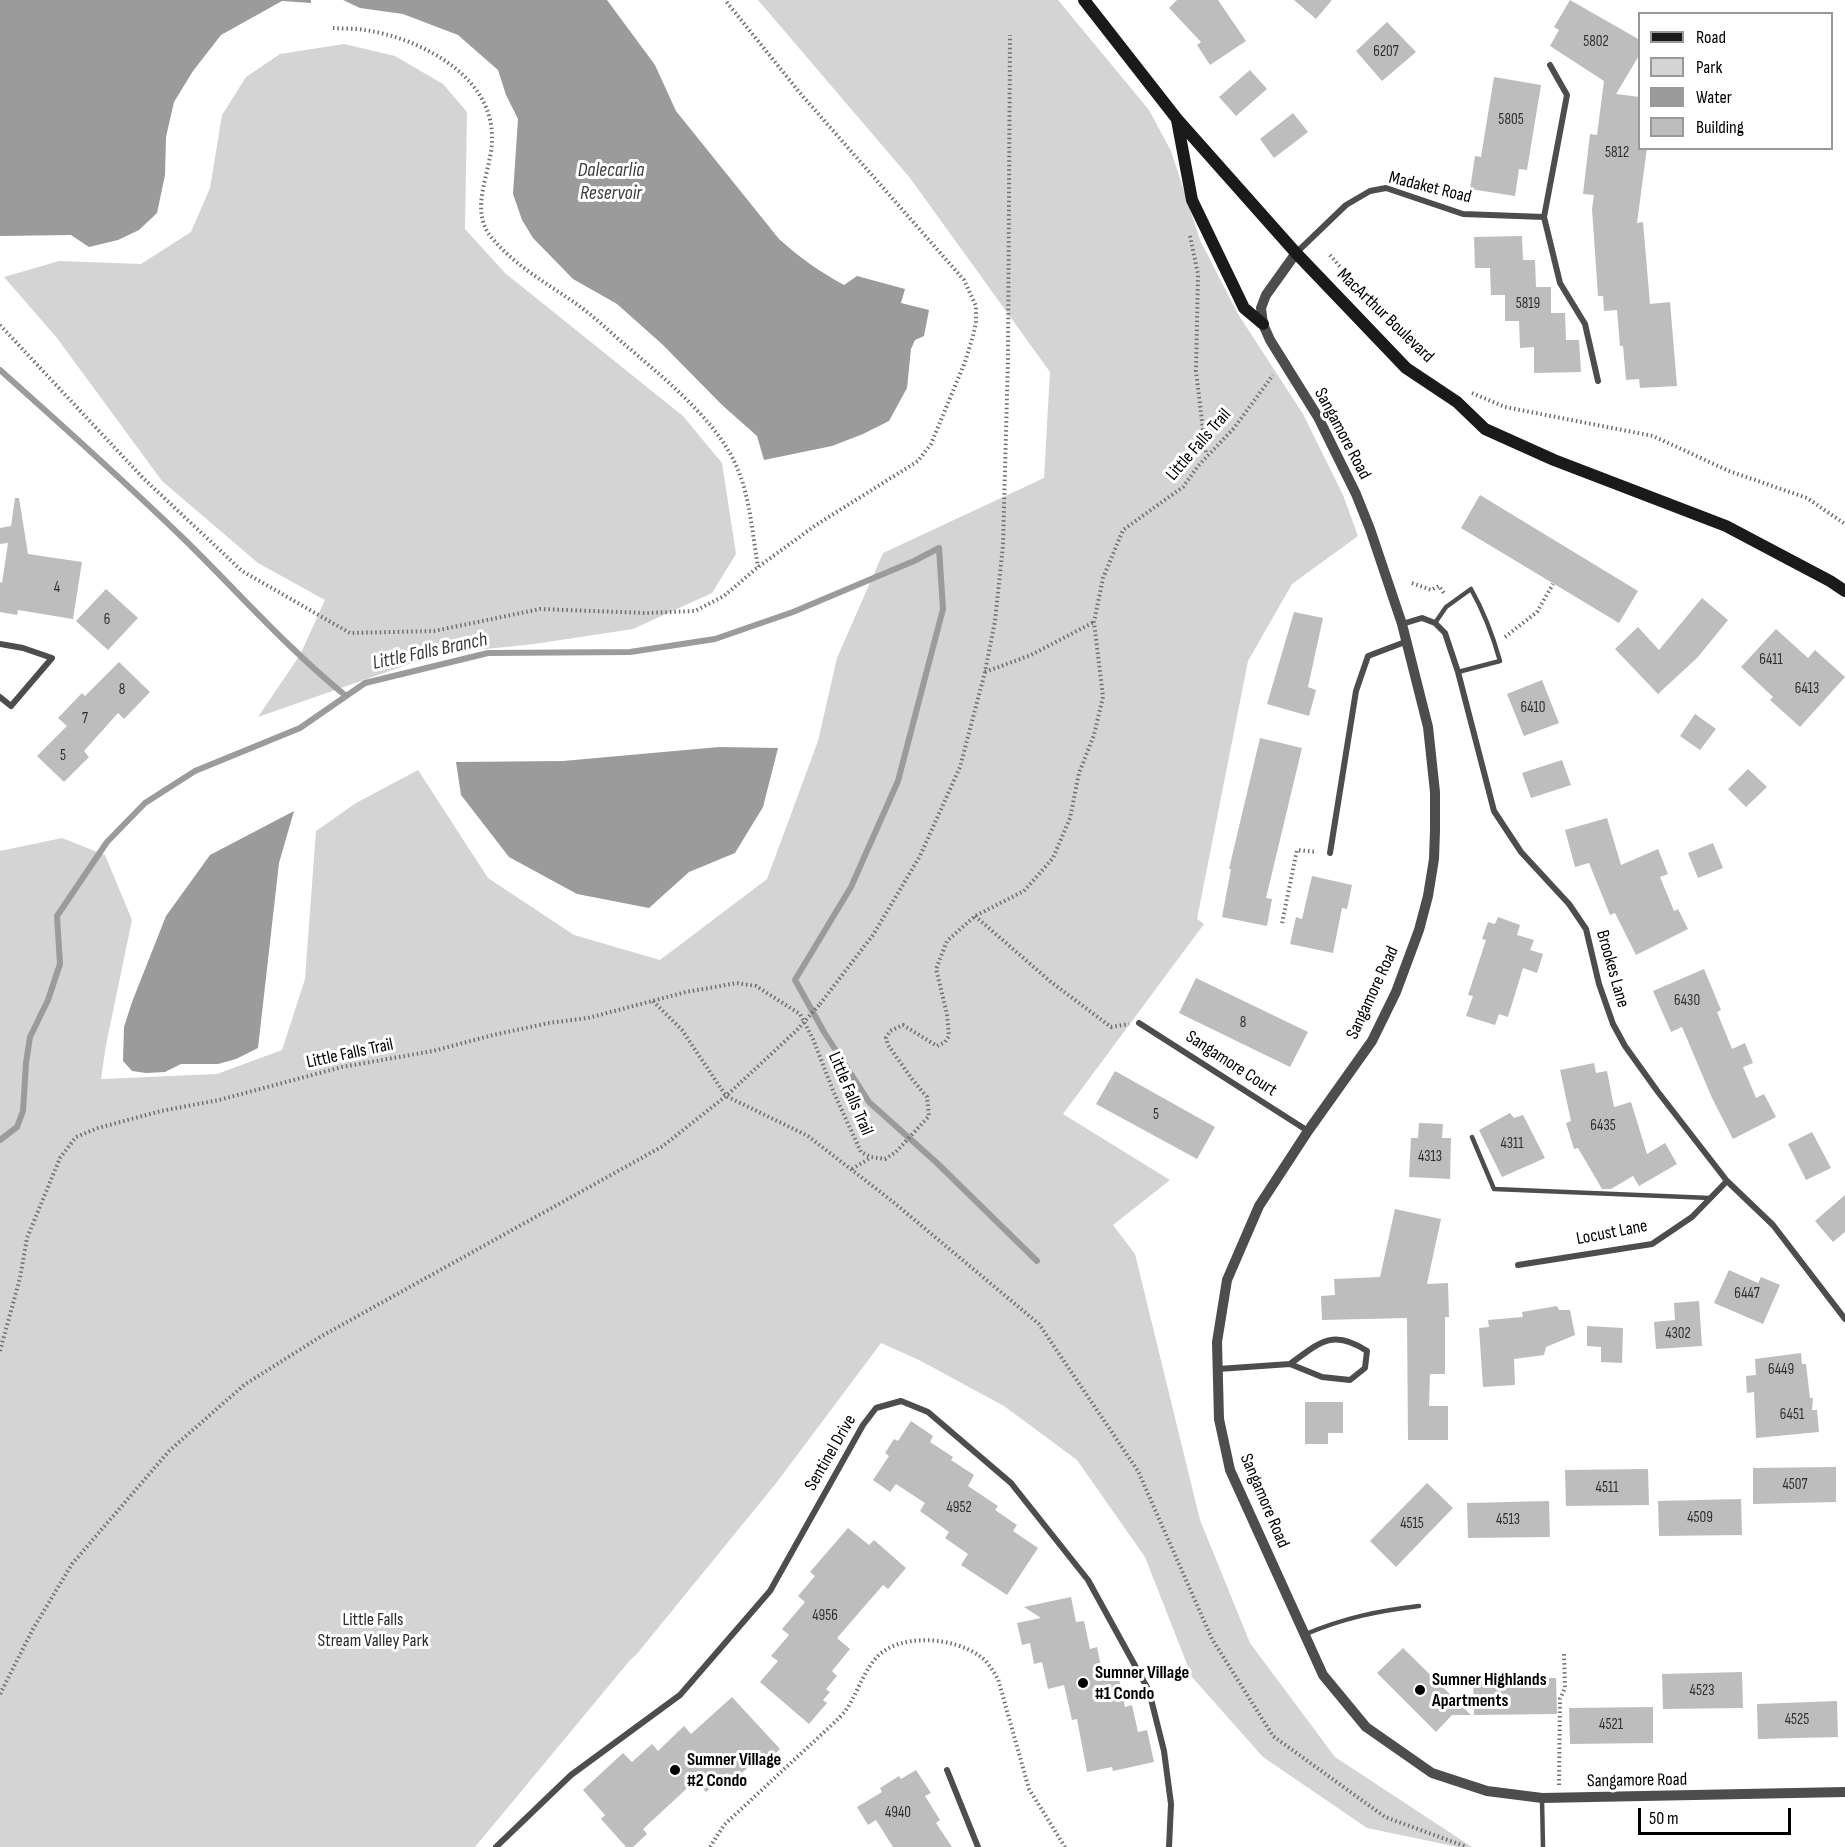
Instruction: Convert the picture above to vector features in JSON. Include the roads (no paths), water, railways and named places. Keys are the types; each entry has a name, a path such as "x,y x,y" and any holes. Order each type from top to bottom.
{"main road":[{"name":"MacArthur Boulevard","path":"1084,0 1177,119 1296,253 1406,368 1457,402 1485,429 1554,460 1726,526 1845,591"},
{"path":"1177,119 1192,200 1244,308 1263,324"}],"street":[{"path":"1550,65 1567,95 1544,217 1560,283 1585,324 1598,381"},
{"name":"Madaket Road","path":"1296,253 1346,205 1370,191 1386,188 1463,214 1544,217"},
{"path":"1263,324 1261,308 1266,295 1296,253"},
{"name":"Sangamore Road","path":"1263,324 1270,340 1318,417 1356,494 1402,624 1428,727 1433,763 1436,830 1428,896 1409,961 1372,1041 1308,1131 1259,1206 1227,1280 1217,1342 1219,1419 1230,1470 1323,1675 1366,1727 1432,1773 1487,1791 1542,1798 1845,1792"},
{"path":"1402,624 1422,618 1435,623"},
{"name":"Brookes Lane","path":"1435,623 1445,633 1458,672 1494,811 1521,852 1569,904 1587,929 1599,984 1613,1024 1625,1046 1726,1181 1773,1225 1845,1319"},
{"path":"1330,854 1356,691 1368,656 1405,642"},
{"path":"0,644 23,648 52,658 11,706 0,697"},
{"name":"Sangamore Court","path":"1138,1023 1308,1131"},
{"name":"Locust Lane","path":"1518,1266 1652,1244 1692,1217 1726,1181"},
{"path":"1218,1369 1290,1364 1322,1377 1350,1380 1365,1368 1367,1351 1352,1341 1323,1340 1290,1364"},
{"name":"Sentinel Drive","path":"496,1847 571,1775 680,1695 770,1591 863,1425 876,1408 901,1401 928,1412 1011,1483 1088,1580 1149,1691 1164,1751 1171,1804 1169,1847"},
{"path":"947,1770 978,1847"}],"lane":[{"path":"1435,623 1446,607 1471,589 1481,606 1500,661 1458,672"},
{"path":"1472,1137 1494,1189 1710,1198"},
{"path":"1304,1634 1336,1621 1364,1614 1419,1606"},
{"path":"1542,1798 1543,1847"}],"water":[{"path":"0,0 311,0 311,3 282,1 221,35 193,71 174,102 166,137 165,175 157,213 139,230 118,240 89,247 71,235 0,236"},
{"name":"Dalecarlia Reservoir","path":"343,0 607,0 655,65 676,111 779,239 810,264 844,285 857,276 905,289 901,303 929,310 924,336 915,340 911,349 907,388 889,421 832,446 764,460 757,436 722,405 663,345 617,304 573,279 533,238 522,220 513,194 518,119 506,95 498,70 458,35 403,14 360,8"},
{"path":"719,747 778,748 763,807 735,853 689,872 649,908 577,894 509,857 461,795 456,762 563,761"},
{"path":"294,811 279,863 258,1048 236,1059 218,1064 181,1064 165,1072 132,1071 123,1061 124,1027 166,916 210,855"}],"waterway":[{"path":"0,370 140,497 284,640 346,696"},
{"name":"Little Falls Branch","path":"0,1140 17,1127 23,1111 30,1037 48,1000 60,964 57,916 107,842 145,803 195,771 300,728 365,683 488,653 630,652 715,639 793,612 914,561 939,548 943,609 898,781 851,887 795,980 824,1032 869,1102 937,1163 1037,1261"}],"place":[{"name":"Sumner Village #1 Condo","path":"1083,1683"},
{"name":"Sumner Highlands Apartments","path":"1420,1690"},
{"name":"Sumner Village #2 Condo","path":"675,1770"}],"park label":[{"name":"Little Falls Stream Valley Park","path":"373,1630"}]}
